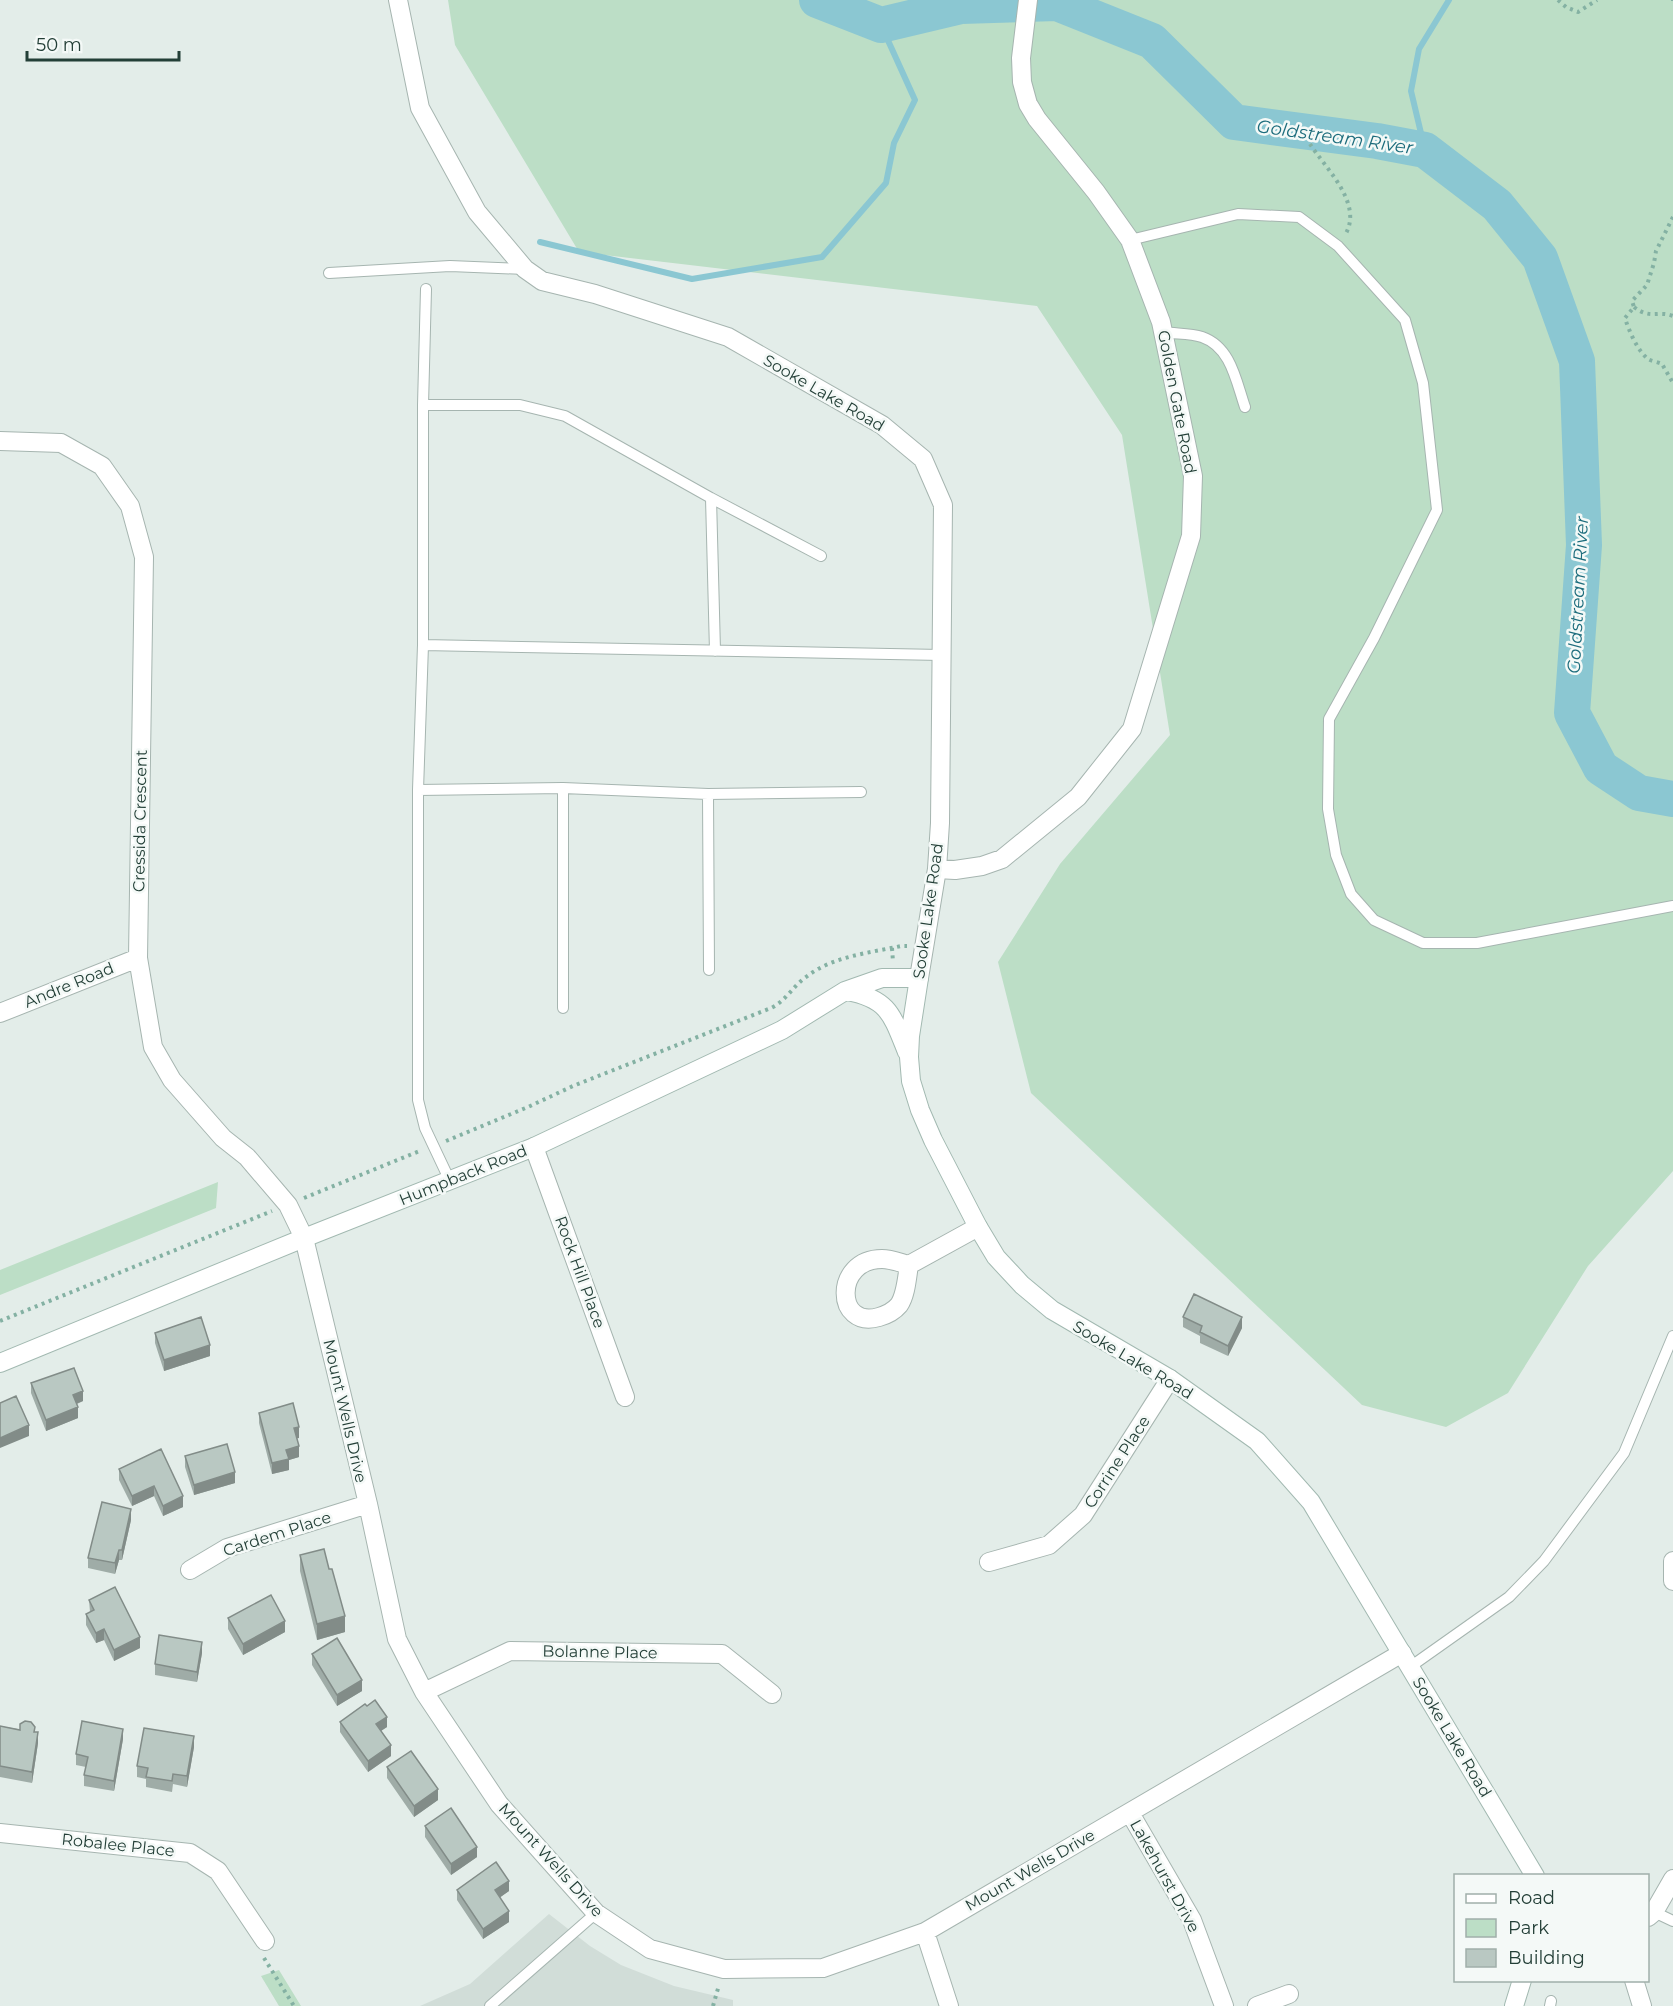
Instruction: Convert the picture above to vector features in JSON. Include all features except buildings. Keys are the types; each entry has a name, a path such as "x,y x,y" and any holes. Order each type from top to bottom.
{"street":[{"name":"Sooke Lake Road","path":"398,0 420,108 477,213 525,268 542,281 596,294 728,337 882,424 923,459 943,506 940,823 937,869 909,1057 911,1081 920,1110 978,1227 996,1257 1022,1285 1052,1310 1170,1379 1257,1441 1311,1502 1534,1874"},
{"name":"Golden Gate Road","path":"937,869 955,870 982,866 1002,859 1078,797 1132,729 1191,536 1193,476 1161,322 1130,240 1028,104 1022,82 1021,58 1027,7"},
{"name":"Cressida Crescent","path":"0,441 61,442 102,466 129,506 144,557 138,958 153,1047 172,1080 223,1138 247,1158 288,1205 304,1238"},
{"name":"Andre Road","path":"0,1013 138,958"},
{"name":"Humpback Road","path":"0,1363 304,1238 534,1147 782,1030 845,991 882,978 919,978"},
{"path":"845,991 868,995 884,1006 895,1022 909,1057"},
{"name":"Rock Hill Place","path":"534,1147 625,1397"},
{"path":"909,1265 978,1227"},
{"name":"Mount Wells Drive","path":"304,1238 398,1639 424,1692 499,1803 596,1913 650,1949 724,1969 823,1968 925,1932 1130,1813 1406,1660"},
{"name":"Corrine Place","path":"989,1562 1049,1545 1083,1515 1170,1379"},
{"name":"Cardem Place","path":"190,1570 227,1548 368,1504"},
{"path":"1673,1561 1673,1581"},
{"name":"Bolanne Place","path":"424,1692 510,1651 722,1654 772,1694"},
{"name":"Lakehurst Drive","path":"1130,1813 1192,1920 1224,2006"},
{"name":"Robalee Place","path":"0,1833 190,1853 218,1871 265,1941"},
{"path":"1651,1915 1673,1880"},
{"path":"925,1932 949,2006"},
{"path":"1514,2006 1521,1982"},
{"path":"1635,1982 1642,2006"},
{"path":"1257,2006 1289,1994"}],"lane":[{"path":"1130,240 1238,214 1299,217 1338,246 1405,320 1423,383 1437,510 1374,638 1329,719 1328,809 1336,855 1351,894 1374,921 1423,943 1477,943 1673,906"},
{"path":"329,273 450,266 525,268"},
{"path":"426,289 423,405 423,645 418,790 418,1100 425,1128 450,1181"},
{"path":"1164,332 1200,337 1217,345 1231,365 1245,407"},
{"path":"423,405 520,405 565,416 711,498 821,556"},
{"path":"711,498 715,651"},
{"path":"423,645 941,655"},
{"path":"418,790 563,788 708,794 861,792"},
{"path":"563,788 563,1008"},
{"path":"708,794 709,970"},
{"path":"1406,1660 1509,1597 1544,1561 1624,1453 1673,1336"},
{"path":"490,2006 596,1913"},
{"path":"1651,1915 1673,1921"}],"path":[{"path":"1558,0 1566,7 1578,12 1597,0"},
{"path":"1310,144 1350,206 1349,229 1338,246"},
{"path":"1673,217 1656,251 1647,285 1632,301 1634,307 1642,313 1656,315 1665,313 1673,316"},
{"path":"1634,307 1625,318 1629,331 1649,360 1662,364 1673,383"},
{"path":"0,1321 433,1146 573,1086 771,1008 780,1004 805,977 819,969 846,958 901,946"},
{"path":"265,1941 264,1958 294,2006"}],"shaded area":[{"path":"549,1914 590,1946 621,1965 674,1986 733,2000 733,2006 420,2006 470,1984"}],"green space":[{"path":"448,0 1673,0 1673,1171 1588,1266 1508,1393 1446,1427 1362,1405 1031,1093 998,962 1060,864 1170,735 1122,435 1037,306 579,252 455,45"},
{"path":"218,1182 216,1208 0,1295 0,1270"},
{"path":"279,1970 301,2006 279,2006 261,1976"}],"waterway":[{"name":"Goldstream River","path":"817,0 881,25 961,6 1057,3 1152,41 1234,122 1377,141 1425,150 1497,205 1540,258 1577,361 1584,545 1572,713 1601,768 1639,793 1673,799"},
{"path":"1425,150 1411,91 1419,49 1449,0"},
{"path":"540,242 692,279 822,257 886,183 894,143 915,100 881,25"}]}
